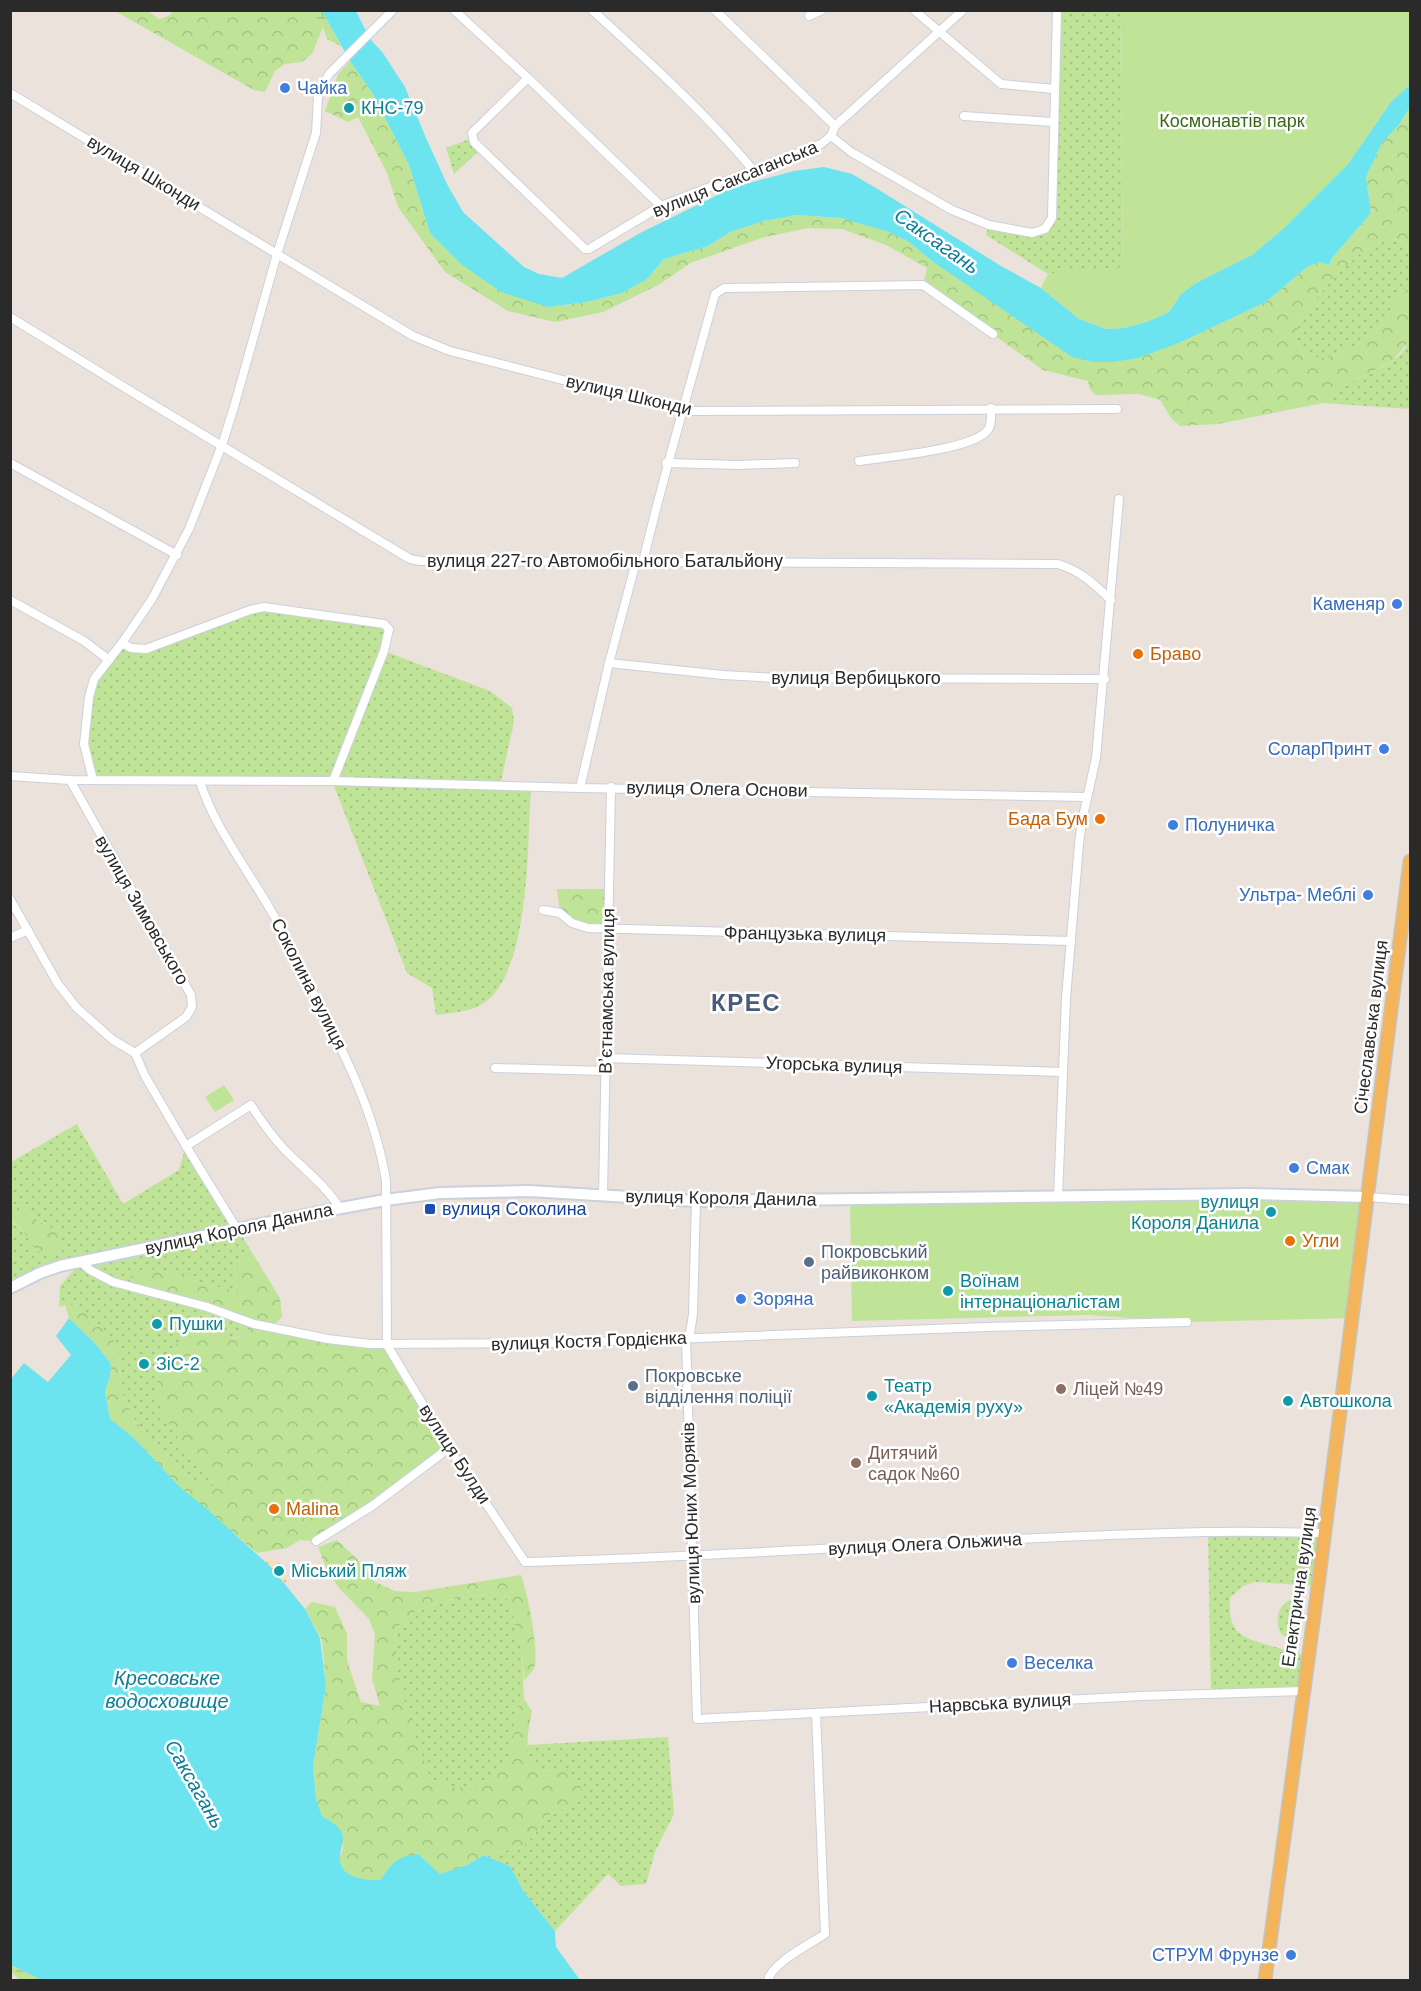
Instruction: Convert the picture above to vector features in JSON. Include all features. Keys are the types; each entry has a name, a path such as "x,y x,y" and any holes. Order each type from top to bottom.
{"main road":[{"name":"Січеславська вулиця","path":"1368,1197 1410,861"},
{"name":"вулиця Короля Данила","path":"81,1262 340,1208 440,1193 491,1191 696,1201 1247,1194 1368,1197"},
{"name":"Електрична вулиця","path":"1265,1980 1368,1197"},
{"path":"10,1288 40,1273 81,1262"}],"street":[{"path":"93,780 84,744 89,697 94,678 122,643 177,555 222,445 317,125 318,97 323,84 329,74 393,10"},
{"path":"454,10 661,206"},
{"path":"592,10 707,120 753,170"},
{"path":"715,10 835,126"},
{"path":"809,16 822,10"},
{"path":"914,10 1001,84 1054,89"},
{"path":"831,136 835,126 963,10"},
{"name":"вулиця Саксаганська","path":"528,78 472,133 472,138 585,249 589,249 661,206 821,144 831,136 850,152 952,210 989,225 1032,233 1045,229 1052,218 1057,10"},
{"name":"вулиця Шконди","path":"10,93 413,336 450,351 683,411 1117,409"},
{"path":"964,116 1053,122"},
{"path":"580,788 609,663 715,294 724,288 923,285 993,334"},
{"name":"вулиця 227-го Автомобільного Батальйону","path":"10,317 410,559 420,561 1058,564 1075,569 1092,581 1111,600"},
{"path":"859,461 969,442 987,432 990,425 991,408"},
{"path":"666,463 738,465 795,462"},
{"path":"10,463 177,555"},
{"path":"1058,1197 1063,1072 1079,844 1096,758 1105,679 1119,499"},
{"path":"10,600 84,640 109,660"},
{"path":"122,643 131,648 146,649 250,610 264,607 384,624 389,629 384,651 333,781"},
{"name":"вулиця Вербицького","path":"609,663 776,678 1105,679"},
{"name":"вулиця Олега Основи","path":"10,776 70,780 333,781 531,788 611,787 1087,797"},
{"name":"вулиця Зимовського","path":"70,780 191,995 192,1007 186,1017 135,1053"},
{"name":"Соколина вулиця","path":"200,782 211,812 272,913 363,1095 386,1181 387,1345"},
{"name":"Вʼєтнамська вулиця","path":"603,1196 611,787"},
{"path":"10,899 58,984 77,1008 112,1040 135,1053 145,1076 237,1229"},
{"name":"Французька вулиця","path":"543,910 560,913 572,923 588,928 1071,941"},
{"path":"10,939 27,930"},
{"name":"Угорська вулиця","path":"605,1058 1063,1072"},
{"path":"495,1068 605,1071"},
{"path":"186,1146 251,1105 278,1142 327,1189 340,1208"},
{"path":"1368,1197 1410,1200"},
{"name":"вулиця Юних Моряків","path":"696,1201 693,1314 690,1333 686,1338 697,1719"},
{"name":"вулиця Костя Гордієнка","path":"81,1262 90,1270 113,1282 207,1307 271,1328 328,1340 387,1345 569,1343 1187,1322"},
{"name":"вулиця Булди","path":"387,1345 449,1448 525,1562"},
{"path":"316,1541 372,1506 449,1448"},
{"name":"вулиця Олега Ольжича","path":"525,1562 1208,1532 1325,1533"},
{"name":"Нарвська вулиця","path":"697,1719 1140,1696 1304,1691"},
{"path":"768,1980 778,1965 825,1934 816,1713"}],"green space":[{"path":"115,11 148,11 159,19 168,16 173,11 304,11 323,27 312,54 302,62 285,64 275,71 265,92 254,90"},
{"path":"304,11 322,11 342,47 327,39 323,27"},
{"path":"1057,11 1120,11 1123,268 1048,274 986,235 989,225 1032,233 1048,226"},
{"name":"Космонавтів парк","path":"1120,11 1410,11 1410,87 1407,87 1391,102 1348,164 1283,229 1252,255 1196,283 1181,294 1169,312 1147,322 1124,328 1106,329 1079,319 1041,288 1048,274 1123,267"},
{"path":"350,61 373,94 409,165 430,233 548,307 587,302 622,293 647,279 664,259 708,246 729,232 764,221 797,215 841,218 889,232 909,242 932,261 1094,362 1113,362 1179,343 1266,302 1307,267 1319,262 1329,265 1332,258 1371,213 1366,177 1382,143 1398,126 1410,107 1410,258 1403,241 1388,238 1362,252 1339,272 1301,316 1295,339 1304,354 1316,357 1330,357 1348,350 1366,339 1380,326 1403,288 1410,291 1409,342 1391,362 1346,385 1323,403 1218,424 1180,426 1171,418 1160,400 1139,394 1096,395 1090,389 1088,381 1043,370 923,285 927,268 886,245 842,229 808,228 765,237 690,263 660,284 603,312 555,322 508,311 445,272 398,207 387,173 358,117 348,122 325,111 338,74"},
{"path":"472,138 481,149 454,174 446,148"},
{"path":"1388,238 1403,241 1410,258 1410,291 1403,288 1385,320 1357,345 1330,357 1320,358 1304,354 1295,339 1301,316 1339,272 1362,252"},
{"path":"1410,338 1410,409 1323,403 1346,385 1392,361 1400,355"},
{"path":"264,607 384,624 389,629 384,651 490,691 512,708 514,721 500,786 531,788 527,874 517,941 508,970 495,993 477,1007 436,1015 432,988 407,973 332,781 93,780 87,757 89,697 94,679 122,643 139,650"},
{"path":"557,889 609,889 608,929 588,928 560,913"},
{"path":"224,1085 234,1100 215,1112 205,1097"},
{"path":"77,1124 123,1204 179,1170 186,1146 248,1246 234,1268 237,1291 158,1270 254,1324 248,1331 236,1338 223,1337 200,1329 177,1435 213,1483 214,1488 210,1489 187,1476 136,1422 123,1395 117,1346 73,1303 59,1307 60,1286 80,1263 11,1288 10,1220 29,1238 35,1249 47,1224 37,1220 26,1210 11,1204 11,1162"},
{"path":"1368,1197 1353,1318 1187,1322 1089,1315 852,1321 850,1200"},
{"path":"10,1204 26,1210 37,1220 58,1231 62,1242 53,1255 46,1255 35,1249 29,1238 11,1220"},
{"path":"248,1246 280,1298 282,1317 271,1328 387,1345 449,1448 372,1506 313,1541 300,1540 287,1548 257,1553 181,1488 134,1438 110,1419 105,1391 110,1377 111,1364 96,1344 69,1318 65,1305 73,1303 107,1332 117,1346 123,1395 136,1422 187,1476 214,1488 213,1483 179,1440 164,1415 157,1393 159,1376 162,1365 171,1350 188,1334 201,1330 235,1338 240,1337 253,1324 128,1285 132,1275 143,1269 158,1270 237,1291 234,1268"},
{"path":"1208,1532 1325,1533 1318,1586 1255,1582 1243,1586 1230,1598 1231,1619 1238,1632 1251,1640 1308,1656 1304,1691 1211,1693"},
{"path":"337,1540 357,1559 375,1582 395,1591 415,1592 521,1575 532,1620 536,1656 531,1673 524,1680 522,1652 509,1600 495,1593 452,1599 415,1611 395,1629 397,1667 407,1711 430,1778 438,1783 458,1788 478,1784 496,1774 503,1766 512,1747 515,1717 524,1699 532,1711 528,1749 533,1763 538,1770 560,1771 575,1777 582,1790 574,1803 545,1817 535,1834 523,1847 484,1855 467,1865 440,1874 417,1854 392,1864 380,1880 356,1878 342,1867 341,1837 333,1825 322,1816 316,1799 313,1766 326,1686 322,1640 305,1609 312,1602 335,1607 347,1634 347,1660 361,1702 380,1706 372,1679 375,1634 369,1619 339,1588 326,1568 318,1547"},
{"path":"495,1593 509,1600 522,1652 524,1699 515,1717 512,1747 503,1766 487,1780 458,1788 438,1783 430,1778 402,1695 397,1667 395,1629 415,1611 452,1599"},
{"path":"1293,1599 1299,1600 1300,1607 1295,1638 1291,1639 1282,1635 1279,1630 1278,1614 1284,1604"},
{"path":"668,1737 674,1814 655,1852 646,1884 621,1886 608,1874 555,1931 524,1892 510,1866 484,1855 523,1847 535,1834 545,1817 574,1803 560,1771 538,1770 530,1761 527,1745"},
{"path":"11,1965 42,1980 19,1980 11,1971"}],"sand":[{"name":"Міський Пляж","path":"270,1558 284,1569 287,1577 286,1586 263,1560"}],"water":[{"name":"Саксагань","path":"322,11 356,11 370,39 383,53 405,87 447,184 463,212 524,267 539,274 562,278 640,233 734,187 794,171 824,167 852,174 1001,266 1041,288 1079,319 1106,329 1124,328 1147,322 1169,312 1181,294 1196,283 1252,255 1283,229 1348,164 1391,102 1407,87 1410,87 1410,107 1398,126 1382,143 1366,177 1371,213 1332,258 1329,265 1319,262 1307,267 1266,302 1179,343 1138,358 1094,362 1072,357 932,261 909,242 889,232 841,218 797,215 764,221 730,232 708,246 664,259 647,279 622,293 587,302 548,307 501,292 461,264 430,233 409,165 373,94 350,61"},
{"name":"Кресовське водосховище","path":"69,1318 96,1344 111,1364 110,1377 105,1391 110,1419 134,1438 181,1488 271,1567 305,1609 320,1638 326,1686 313,1766 316,1799 322,1816 341,1831 343,1838 340,1860 345,1871 355,1877 380,1880 395,1862 418,1854 440,1874 467,1865 484,1855 510,1866 524,1892 555,1931 556,1947 580,1980 42,1980 11,1965 11,1379 24,1363 48,1382 71,1355 56,1336"}],"place":[{"name":"Чайка","path":"285,88"},
{"name":"КНС-79","path":"349,108"},
{"name":"Каменяр","path":"1397,604"},
{"name":"Браво","path":"1138,654"},
{"name":"СоларПринт","path":"1384,749"},
{"name":"Бада Бум","path":"1100,819"},
{"name":"Полуничка","path":"1173,825"},
{"name":"Ультра- Меблі","path":"1368,895"},
{"name":"Смак","path":"1294,1168"},
{"name":"вулиця Соколина","path":"430,1209"},
{"name":"вулиця Короля Данила","path":"1271,1212"},
{"name":"Угли","path":"1290,1241"},
{"name":"Покровський райвиконком","path":"809,1262"},
{"name":"Воїнам інтернаціоналістам","path":"948,1291"},
{"name":"Зоряна","path":"741,1299"},
{"name":"Пушки","path":"157,1324"},
{"name":"ЗіС-2","path":"144,1364"},
{"name":"Покровське відділення поліції","path":"633,1386"},
{"name":"Ліцей №49","path":"1061,1389"},
{"name":"Театр «Академія руху»","path":"872,1396"},
{"name":"Автошкола","path":"1288,1401"},
{"name":"Дитячий садок №60","path":"856,1463"},
{"name":"Malina","path":"274,1509"},
{"name":"Міський Пляж","path":"279,1571"},
{"name":"Веселка","path":"1012,1663"},
{"name":"СТРУМ Фрунзе","path":"1291,1955"}],"district":[{"name":"КРЕС","path":"746,1002"}]}
